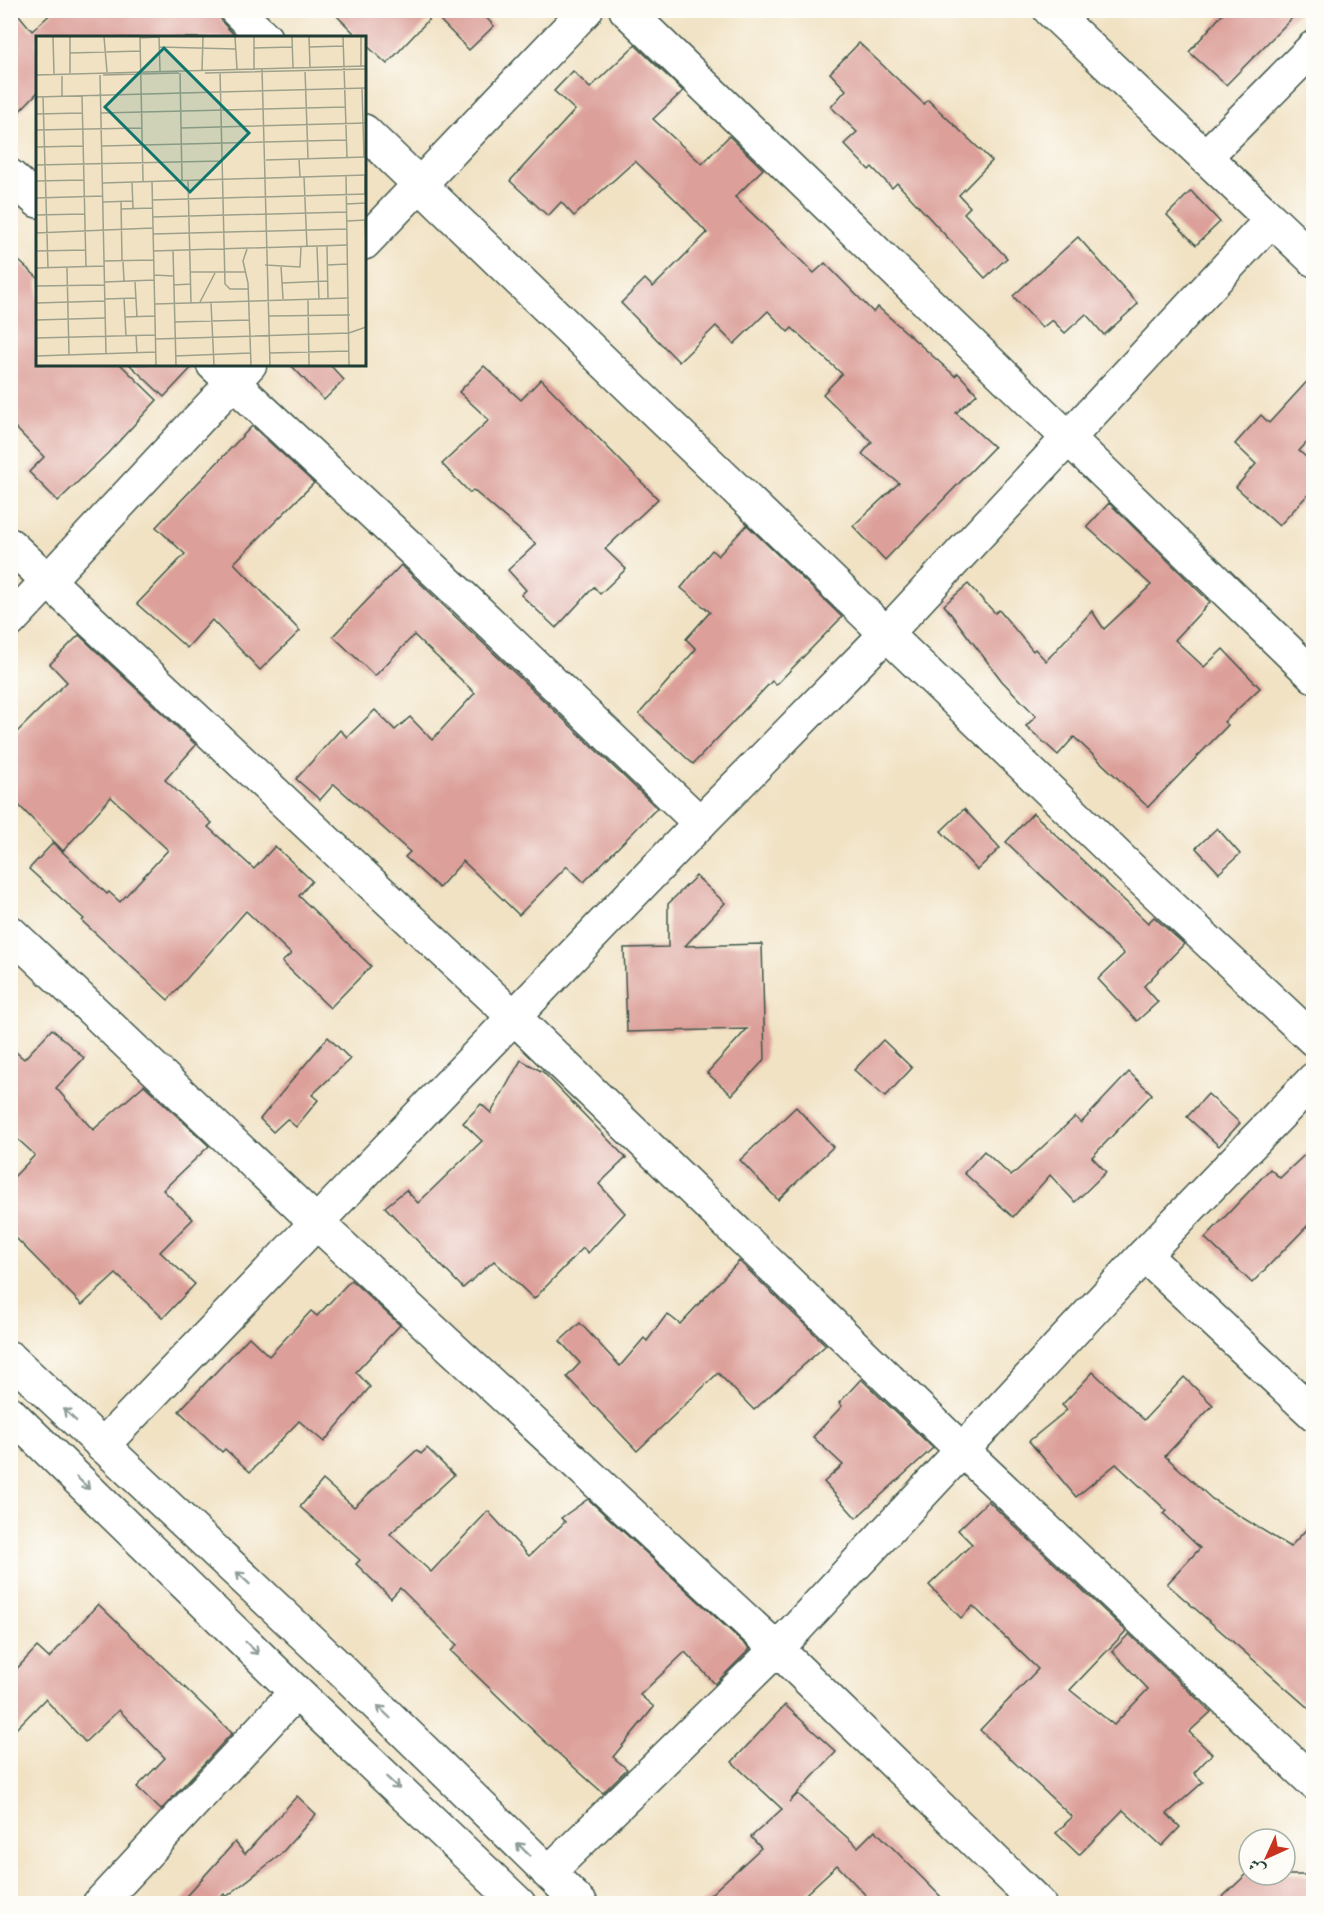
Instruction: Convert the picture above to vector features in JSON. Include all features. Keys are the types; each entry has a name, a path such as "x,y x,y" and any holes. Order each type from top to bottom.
{"street":[{"path":"236,10 263,36"},
{"path":"366,241 586,10"},
{"path":"626,10 1314,676"},
{"path":"1050,10 1314,260"},
{"path":"1205,157 1314,46"},
{"path":"366,133 1127,865 1314,1040"},
{"path":"10,176 36,199"},
{"path":"102,1446 699,823 887,633 1271,220"},
{"path":"10,621 48,581 232,371 699,823"},
{"path":"10,545 514,1017 962,1450 1314,1784"},
{"path":"10,932 316,1222 777,1649 1039,1904"},
{"path":"10,1413 296,1692 519,1904 777,1649 1144,1255 1314,1079"},
{"path":"1144,1255 1314,1414"},
{"path":"10,1358 332,1661 581,1904"},
{"path":"99,1904 296,1692"}],"building":[{"path":"10,10 15,10 32,31 55,10 217,10 223,23 235,36 36,36 36,94 10,121"},
{"path":"331,10 479,10 494,26 469,50 434,14 387,64 366,45 366,36 357,36"},
{"path":"1226,10 1300,10 1226,85 1189,52"},
{"path":"859,43 924,104 928,100 992,161 959,195 970,207 964,213 1007,258 985,278 897,183 892,188 872,167 869,170 844,144 857,132 831,107 846,90 830,73"},
{"path":"635,45 683,91 653,119 702,164 729,136 763,169 735,197 814,273 825,263 873,312 878,307 955,376 958,373 977,394 956,413 994,447 885,560 853,526 899,483 862,454 872,442 823,394 842,374 792,328 788,332 768,311 734,344 716,326 679,362 621,303 645,279 653,287 707,233 683,207 635,161 574,216 561,202 548,216 510,181 575,110 554,91 573,71 590,88"},
{"path":"1191,191 1220,222 1196,245 1167,215"},
{"path":"1078,237 1138,304 1104,335 1086,314 1065,333 1052,320 1042,328 1013,296"},
{"path":"10,253 36,276 36,366 122,366 157,400 108,453 58,501 29,472 44,457 10,422"},
{"path":"131,366 193,366 164,397"},
{"path":"292,366 331,366 344,380 324,400"},
{"path":"484,366 521,400 541,379 658,499 605,549 626,569 600,594 594,587 556,628 521,595 526,590 508,570 536,544 473,490 470,493 442,464 489,420 459,392"},
{"path":"1314,374 1314,435 1299,451 1314,464 1314,488 1279,526 1236,487 1256,464 1235,444 1261,415 1269,423"},
{"path":"252,426 314,483 234,563 300,631 260,670 212,620 187,648 137,604 185,554 156,527"},
{"path":"1109,503 1210,602 1175,640 1204,667 1223,649 1260,688 1224,722 1228,725 1148,807 1074,737 1058,755 1026,726 1036,716 1002,681 944,605 968,584 995,613 999,610 1033,651 1035,649 1046,661 1092,611 1104,629 1151,585 1087,527"},
{"path":"747,525 842,617 776,685 772,681 693,764 639,714 696,649 686,639 710,612 681,588 712,550 718,556"},
{"path":"401,565 657,808 584,882 567,866 519,915 463,861 439,888 405,857 410,852 334,784 320,800 296,779 340,730 347,737 375,710 395,730 410,717 432,740 475,693 414,635 375,676 333,636"},
{"path":"79,635 196,745 165,780 212,823 208,827 254,869 275,846 312,881 299,896 371,966 330,1008 282,962 291,954 246,911 168,1000 29,869 53,843 107,894 109,892 120,902 168,850 111,797 63,851 10,796 10,739 67,682 50,664"},
{"path":"964,809 1000,848 977,870 941,831"},
{"path":"1033,813 1148,923 1154,917 1184,944 1144,986 1158,1002 1137,1021 1098,979 1124,954 1006,842"},
{"path":"1217,828 1240,854 1219,873 1196,848"},
{"path":"696,876 725,903 685,946 762,944 765,1059 732,1095 707,1073 747,1029 627,1032 624,948 668,947 668,904"},
{"path":"52,1029 84,1058 56,1088 93,1130 144,1085 209,1146 163,1190 193,1219 160,1252 195,1284 163,1318 116,1274 82,1305 10,1232 10,1181 35,1155 10,1132 10,1047 24,1059"},
{"path":"328,1037 350,1059 312,1095 318,1100 296,1127 287,1119 273,1132 260,1119"},
{"path":"883,1040 912,1068 885,1097 854,1070"},
{"path":"521,1060 543,1072 626,1158 599,1184 625,1213 588,1253 583,1248 534,1299 494,1261 463,1288 385,1207 406,1190 418,1203 482,1141 463,1123 481,1104 491,1113"},
{"path":"1129,1072 1152,1094 1092,1157 1106,1172 1075,1202 1050,1175 1013,1217 964,1173 984,1151 1011,1176 1075,1117 1081,1123"},
{"path":"1208,1094 1240,1123 1219,1146 1187,1117"},
{"path":"796,1107 833,1147 778,1200 740,1160"},
{"path":"1314,1146 1314,1219 1252,1283 1205,1238 1270,1169 1280,1178"},
{"path":"739,1261 826,1345 754,1410 718,1373 637,1451 567,1377 580,1363 560,1341 580,1323 620,1366 644,1338 647,1341 667,1314 680,1324"},
{"path":"351,1280 400,1325 356,1372 370,1387 324,1442 299,1421 250,1472 225,1449 222,1452 179,1411 249,1337 269,1356 311,1311 317,1316"},
{"path":"1093,1372 1144,1420 1184,1377 1213,1405 1165,1456 1212,1499 1290,1547 1314,1521 1314,1713 1167,1584 1200,1548 1164,1514 1167,1511 1116,1464 1076,1497 1029,1441 1067,1410 1062,1405"},
{"path":"861,1379 933,1448 856,1518 824,1482 843,1465 813,1437 842,1406 839,1403"},
{"path":"427,1448 454,1475 390,1534 431,1572 488,1511 529,1556 565,1522 561,1518 588,1499 750,1649 715,1684 685,1652 640,1695 654,1707 613,1757 627,1769 603,1793 541,1738 451,1651 457,1645 400,1588 391,1598 356,1564 360,1560 300,1507 323,1480 354,1507 417,1450 421,1454"},
{"path":"988,1501 1126,1631 1070,1690 1114,1725 1148,1689 1112,1651 1129,1634 1211,1712 1189,1732 1212,1754 1194,1773 1203,1782 1167,1814 1180,1827 1162,1846 1123,1810 1079,1855 1056,1833 1072,1817 980,1730 1038,1669 973,1606 961,1618 929,1585 972,1544 958,1530"},
{"path":"98,1604 232,1733 161,1810 137,1787 165,1758 119,1710 85,1742 45,1699 10,1735 10,1676 37,1647 49,1658"},
{"path":"785,1705 836,1752 789,1802 798,1794 858,1847 875,1830 948,1904 874,1904 837,1865 795,1904 700,1904 761,1848 751,1837 782,1809 732,1762"},
{"path":"297,1796 316,1814 280,1855 226,1897 224,1894 215,1904 179,1904 235,1842 245,1854"},
{"path":"1297,1875 1314,1875 1314,1904 1215,1904 1237,1883 1237,1887 1297,1887"}]}
